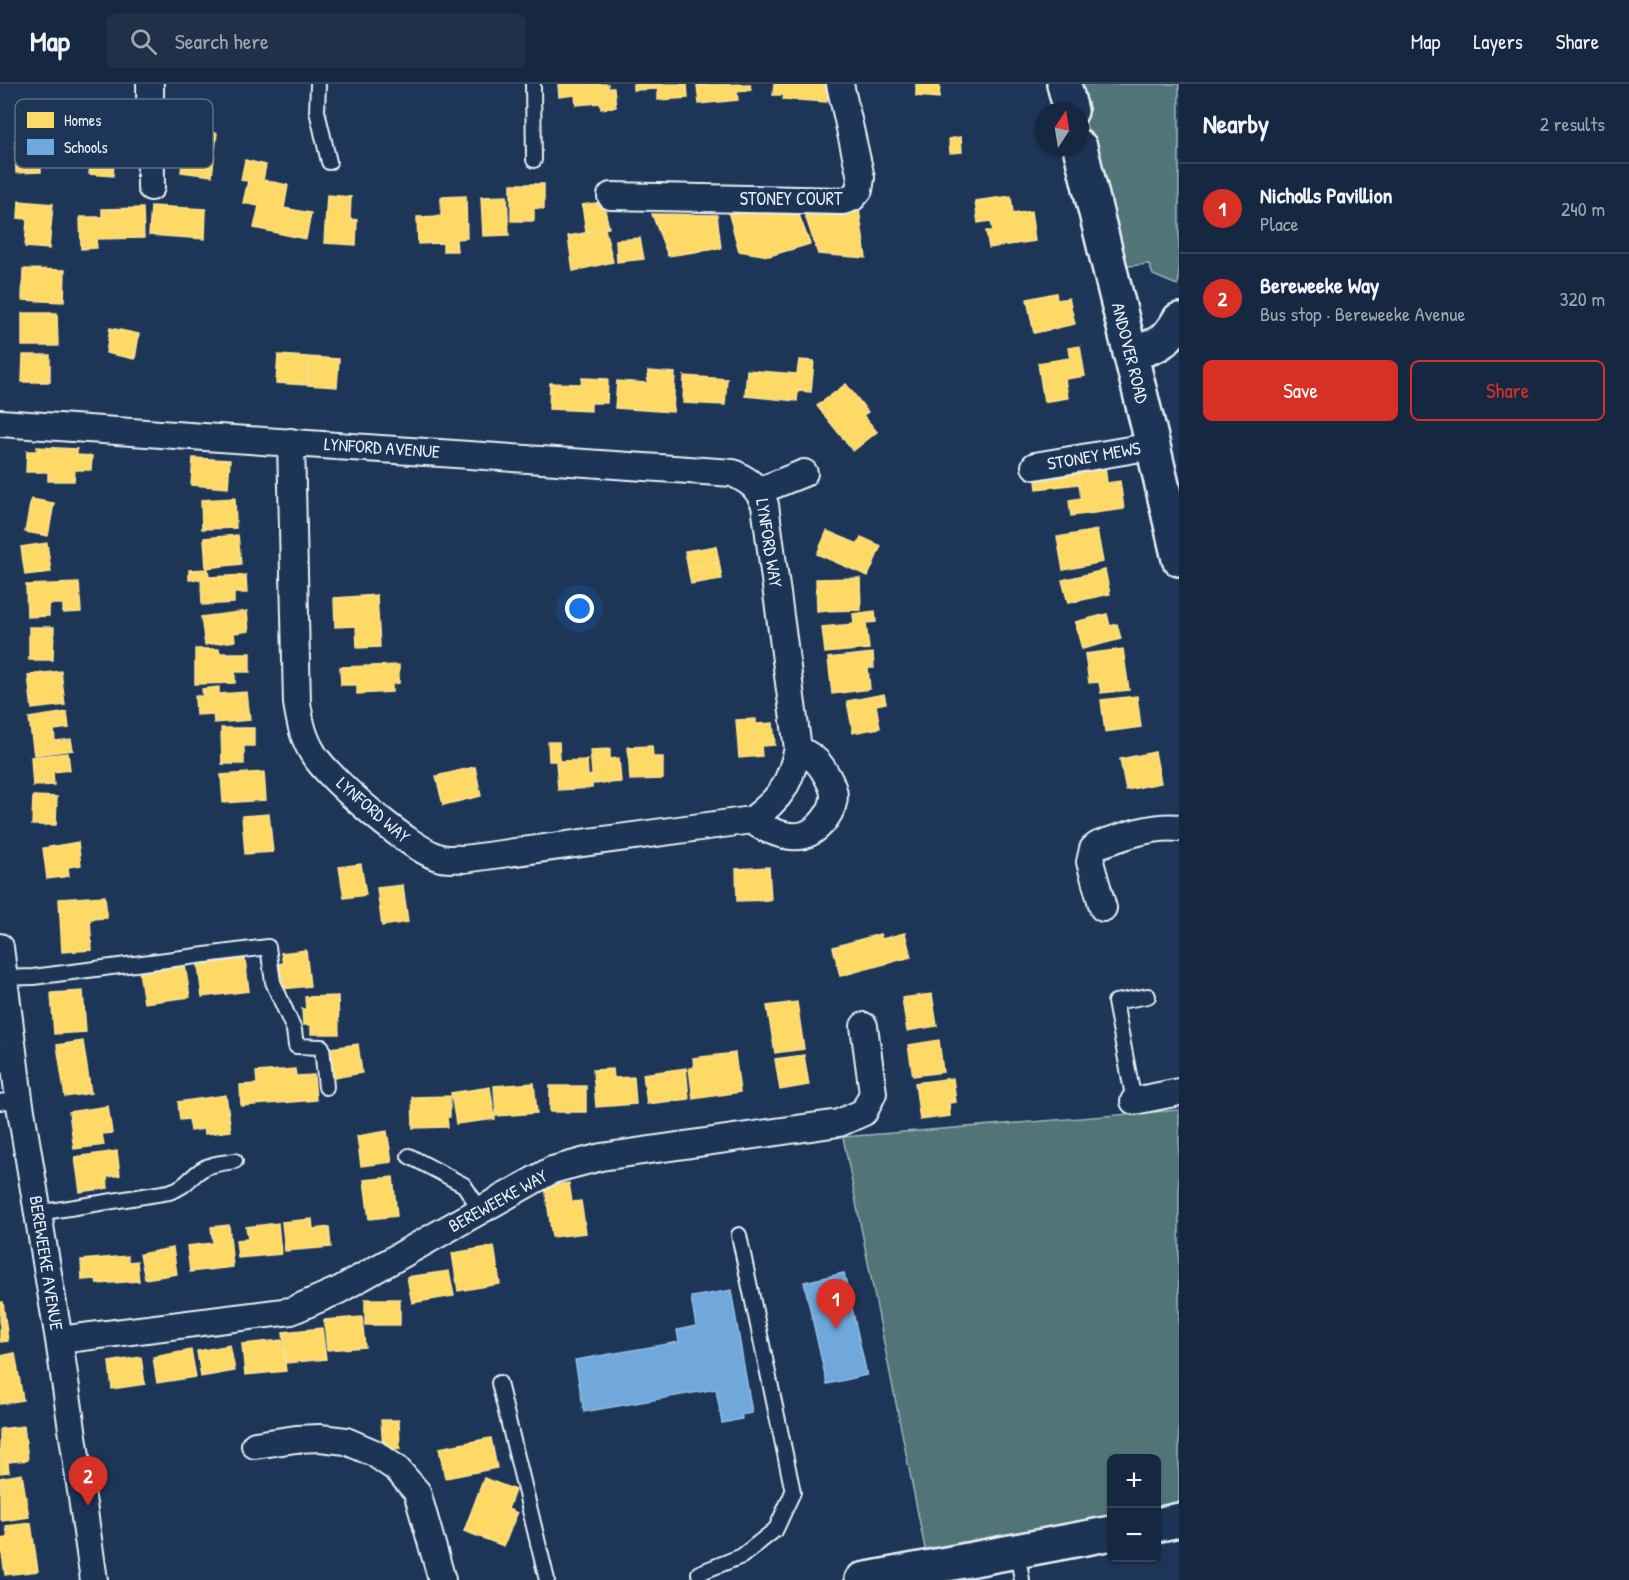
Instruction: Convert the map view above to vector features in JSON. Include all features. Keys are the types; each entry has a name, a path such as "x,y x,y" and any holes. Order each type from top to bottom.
{"main road":[{"path":"1064,84 1069,102"},
{"name":"ANDOVER ROAD","path":"1082,156 1179,559"},
{"path":"1130,353 1160,343 1170,335 1179,320"},
{"path":"1161,1523 1179,1520"},
{"path":"862,1580 1020,1566 1107,1535"}],"street":[{"path":"150,84 150,99"},
{"name":"STONEY COURT","path":"611,196 803,201 843,201 852,198 859,190 861,178 840,84"},
{"path":"151,168 151,187"},
{"name":"LYNFORD AVENUE","path":"0,423 732,473 744,478 759,491"},
{"name":"LYNFORD WAY","path":"291,442 297,703 301,731 314,756 336,780 415,846 441,858 464,859 752,820 767,809 782,793 794,769 798,749 765,505 759,491 804,473"},
{"name":"STONEY MEWS","path":"1035,466 1153,446"},
{"path":"752,820 762,827 789,836 807,834 821,824 831,809 834,795 825,773 814,759 798,749"},
{"path":"1103,908 1090,862 1093,849 1098,845 1142,832 1165,827 1179,828"},
{"name":"BEREWEEKE AVENUE","path":"0,947 10,1101 38,1213 94,1580"},
{"name":"BEREWEEKE WAY","path":"59,1340 291,1311 339,1290 552,1170 601,1157 839,1123 864,1112 873,1093 864,1026"},
{"path":"1134,1101 1179,1092"},
{"path":"255,1445 296,1439 320,1438 346,1441 374,1454 397,1469 417,1492 442,1580"}],"lane":[{"path":"318,84 318,111 329,162"},
{"path":"533,84 534,160"},
{"path":"2,978 33,977 268,947 273,982 294,1030 296,1046 322,1047 326,1088"},
{"path":"1134,1101 1115,1002 1148,996"},
{"path":"409,1156 464,1185 481,1211"},
{"path":"38,1213 169,1192 180,1189 202,1170 214,1164 235,1161"},
{"path":"701,1580 699,1573 742,1556 776,1529 793,1492 739,1235"},
{"path":"499,1383 547,1580"}],"green space":[{"path":"1077,84 1179,84 1179,280 1177,285 1153,275 1149,264 1119,267 1089,136 1089,102 1081,102"},
{"path":"1179,1110 1179,1503 1161,1506 1161,1454 1107,1454 1107,1516 925,1549 843,1137"}],"building: Homes":[{"path":"558,84 608,84 608,88 614,88 616,107 601,109 600,103 576,105 575,95 559,97"},
{"path":"633,84 687,84 688,98 658,100 658,89 633,90"},
{"path":"750,84 751,90 737,92 738,100 699,104 697,85"},
{"path":"774,84 828,84 827,102 783,99 784,95 773,95"},
{"path":"916,84 940,84 939,98 916,96"},
{"path":"213,133 217,133 213,167"},
{"path":"961,137 962,152 950,153 949,139"},
{"path":"245,160 266,165 263,180 288,185 284,208 311,213 306,239 254,228 259,206 243,203 248,181 241,180"},
{"path":"16,168 41,168 41,172 16,173"},
{"path":"90,168 114,168 113,176 89,174"},
{"path":"181,168 213,168 212,176 181,172"},
{"path":"511,184 544,184 544,209 534,208 534,221 511,221"},
{"path":"327,195 351,197 350,219 357,220 356,245 324,243"},
{"path":"466,196 467,238 456,239 457,251 443,251 443,243 418,244 417,217 441,216 441,197"},
{"path":"507,196 509,235 483,236 481,197"},
{"path":"1011,196 1013,214 1031,211 1035,241 989,248 986,231 993,231 991,221 978,223 975,201"},
{"path":"19,201 53,204 49,249 25,247 27,219 18,218"},
{"path":"603,202 609,228 586,232 582,205"},
{"path":"151,206 206,209 205,239 149,235"},
{"path":"796,207 810,244 769,256 739,251 728,211"},
{"path":"143,208 144,238 96,239 97,248 81,249 80,217 102,217 102,209"},
{"path":"803,209 859,209 866,258 818,254"},
{"path":"652,214 717,215 721,248 668,256"},
{"path":"605,229 613,262 573,271 568,236"},
{"path":"640,238 644,259 617,262 616,240"},
{"path":"23,269 65,270 64,302 22,300"},
{"path":"1056,293 1057,300 1069,298 1075,324 1034,333 1027,299"},
{"path":"22,313 57,313 58,346 22,346"},
{"path":"110,328 139,334 135,359 106,353"},
{"path":"1080,346 1085,376 1065,379 1068,398 1044,402 1038,363 1070,358 1068,348"},
{"path":"23,355 50,355 50,382 22,382"},
{"path":"278,355 308,357 307,385 276,383"},
{"path":"308,357 339,359 337,387 307,385"},
{"path":"799,360 814,361 811,392 798,391 797,401 745,396 747,370 797,374"},
{"path":"648,371 675,373 673,412 615,408 617,381 647,383"},
{"path":"684,376 727,379 725,405 683,403"},
{"path":"582,378 608,379 607,403 591,403 591,411 549,409 550,383 581,384"},
{"path":"846,384 868,412 863,415 877,432 853,451 817,406"},
{"path":"37,447 77,449 77,455 92,456 91,470 75,470 74,481 48,481 48,472 26,472 27,451 37,451"},
{"path":"193,458 230,460 228,488 191,485"},
{"path":"1105,465 1107,483 1120,481 1124,509 1071,516 1069,500 1081,498 1079,484 1037,489 1035,473"},
{"path":"235,498 236,528 202,529 201,500"},
{"path":"31,499 54,503 48,536 25,532"},
{"path":"1097,530 1103,562 1063,570 1057,537"},
{"path":"827,531 858,544 861,537 881,546 868,576 817,554"},
{"path":"238,535 241,564 206,568 204,538"},
{"path":"47,543 51,572 25,575 21,547"},
{"path":"716,546 719,562 688,568 685,551"},
{"path":"719,562 722,579 691,584 688,568"},
{"path":"208,569 209,577 246,575 247,593 234,593 234,603 202,605 201,579 189,580 189,570"},
{"path":"1105,570 1110,594 1068,603 1062,580"},
{"path":"860,578 861,610 817,611 816,579"},
{"path":"79,583 81,612 63,613 63,604 49,604 49,616 27,617 26,585"},
{"path":"377,595 380,647 357,648 356,626 335,627 334,598"},
{"path":"247,611 249,631 234,633 235,641 205,645 201,617"},
{"path":"875,611 876,622 866,623 869,649 825,653 822,627 854,624 853,614"},
{"path":"1107,614 1110,626 1117,624 1121,639 1082,649 1075,622"},
{"path":"29,627 54,627 53,660 29,660"},
{"path":"195,649 219,649 220,653 250,653 250,672 235,672 235,683 195,684"},
{"path":"1123,649 1129,690 1101,693 1099,682 1089,683 1085,654"},
{"path":"873,653 874,668 868,668 870,689 832,694 828,658"},
{"path":"399,665 399,683 392,684 392,692 357,694 357,685 341,685 340,667"},
{"path":"61,671 65,705 32,709 28,675"},
{"path":"219,687 219,694 247,692 250,720 214,723 213,714 196,715 195,696 203,696 202,689"},
{"path":"884,694 886,703 876,705 880,728 853,733 847,701"},
{"path":"1137,696 1141,727 1105,732 1101,700"},
{"path":"67,712 69,728 54,730 55,741 71,739 73,750 34,755 29,718"},
{"path":"756,719 756,724 773,723 775,745 761,746 762,756 739,758 736,720"},
{"path":"221,728 254,728 254,746 244,746 244,764 222,764"},
{"path":"548,742 559,742 560,761 587,760 588,776 592,775 592,788 558,790 556,761 549,761"},
{"path":"652,746 653,757 663,757 663,779 630,780 628,747"},
{"path":"610,749 610,759 619,758 621,782 593,784 590,750"},
{"path":"1155,752 1161,783 1126,790 1120,759"},
{"path":"68,753 70,770 53,772 54,785 33,786 31,757"},
{"path":"475,767 481,796 443,805 436,776"},
{"path":"264,772 266,800 223,803 221,775"},
{"path":"33,796 57,797 56,825 32,825"},
{"path":"269,814 273,852 245,854 242,816"},
{"path":"78,842 81,865 68,867 69,876 47,879 43,848"},
{"path":"361,864 366,895 344,898 339,867"},
{"path":"769,867 771,900 737,901 736,869"},
{"path":"403,885 408,922 382,926 377,888"},
{"path":"105,896 107,918 90,919 92,950 62,952 59,899"},
{"path":"905,933 911,957 840,976 833,947 880,934 882,939"},
{"path":"306,950 310,986 282,989 279,964 283,963 281,953"},
{"path":"245,959 249,991 202,997 198,965"},
{"path":"185,965 190,997 144,1003 139,971"},
{"path":"83,991 86,1032 54,1034 51,993"},
{"path":"932,994 937,1026 907,1031 902,998"},
{"path":"338,996 339,1034 311,1034 311,1025 303,1025 302,1009 306,1009 305,997"},
{"path":"797,1002 804,1049 775,1053 767,1006"},
{"path":"939,1040 943,1072 913,1076 908,1045"},
{"path":"83,1041 91,1093 65,1097 57,1045"},
{"path":"358,1044 362,1073 329,1079 324,1049"},
{"path":"735,1053 740,1092 693,1099 689,1068 694,1068 693,1058"},
{"path":"804,1055 809,1085 780,1090 775,1059"},
{"path":"686,1068 689,1099 647,1104 643,1074"},
{"path":"295,1069 296,1076 314,1075 316,1100 241,1106 240,1085 257,1084 256,1072"},
{"path":"613,1069 614,1078 634,1077 636,1104 596,1107 593,1070"},
{"path":"953,1078 956,1102 949,1103 950,1116 920,1120 915,1083"},
{"path":"534,1083 537,1113 496,1116 494,1086"},
{"path":"550,1086 586,1086 586,1112 550,1112"},
{"path":"490,1087 495,1119 456,1124 451,1093"},
{"path":"226,1095 231,1131 205,1134 204,1129 191,1131 189,1119 180,1120 178,1102"},
{"path":"450,1096 448,1127 413,1128 412,1097"},
{"path":"108,1106 112,1133 102,1134 104,1145 74,1149 69,1112"},
{"path":"387,1131 392,1162 361,1166 357,1136"},
{"path":"117,1151 120,1175 107,1177 108,1188 80,1192 75,1157"},
{"path":"393,1177 397,1216 369,1219 364,1180"},
{"path":"569,1183 572,1202 581,1201 586,1233 552,1237 545,1186"},
{"path":"312,1219 313,1229 329,1227 331,1247 285,1251 282,1222"},
{"path":"278,1223 281,1254 238,1258 236,1240 248,1239 246,1227"},
{"path":"229,1225 233,1267 190,1272 187,1246 213,1243 211,1227"},
{"path":"494,1246 500,1284 458,1291 452,1253"},
{"path":"173,1248 177,1274 145,1279 140,1254"},
{"path":"128,1256 128,1262 137,1261 139,1281 97,1284 96,1279 82,1280 81,1260"},
{"path":"449,1271 454,1296 412,1303 407,1277"},
{"path":"365,1299 400,1299 400,1325 365,1325"},
{"path":"0,1302 3,1302 8,1341 0,1342"},
{"path":"362,1317 365,1347 327,1350 324,1320"},
{"path":"322,1328 326,1359 286,1363 283,1332"},
{"path":"282,1340 286,1371 245,1375 242,1344"},
{"path":"230,1345 235,1371 201,1377 197,1351"},
{"path":"191,1350 196,1377 157,1383 153,1357"},
{"path":"15,1353 23,1400 0,1404 0,1356"},
{"path":"141,1357 145,1384 112,1389 109,1362"},
{"path":"381,1420 399,1420 400,1449 383,1449"},
{"path":"24,1426 28,1460 8,1462 9,1472 0,1473 0,1429"},
{"path":"491,1438 497,1468 445,1478 439,1448"},
{"path":"22,1474 29,1517 2,1521 0,1517 0,1478"},
{"path":"484,1478 515,1490 508,1509 517,1513 504,1546 464,1531"},
{"path":"31,1523 38,1571 5,1575 0,1539 8,1538 6,1526"}],"building: Schools":[{"path":"844,1273 867,1375 827,1384 804,1282"},
{"path":"731,1290 752,1413 741,1415 742,1419 722,1423 716,1389 584,1412 575,1360 679,1342 677,1330 696,1326 691,1297"}],"place":[{"name":"Nicholls Pavillion","path":"836,1329"},
{"name":"Bereweeke Way","path":"88,1506"}]}
